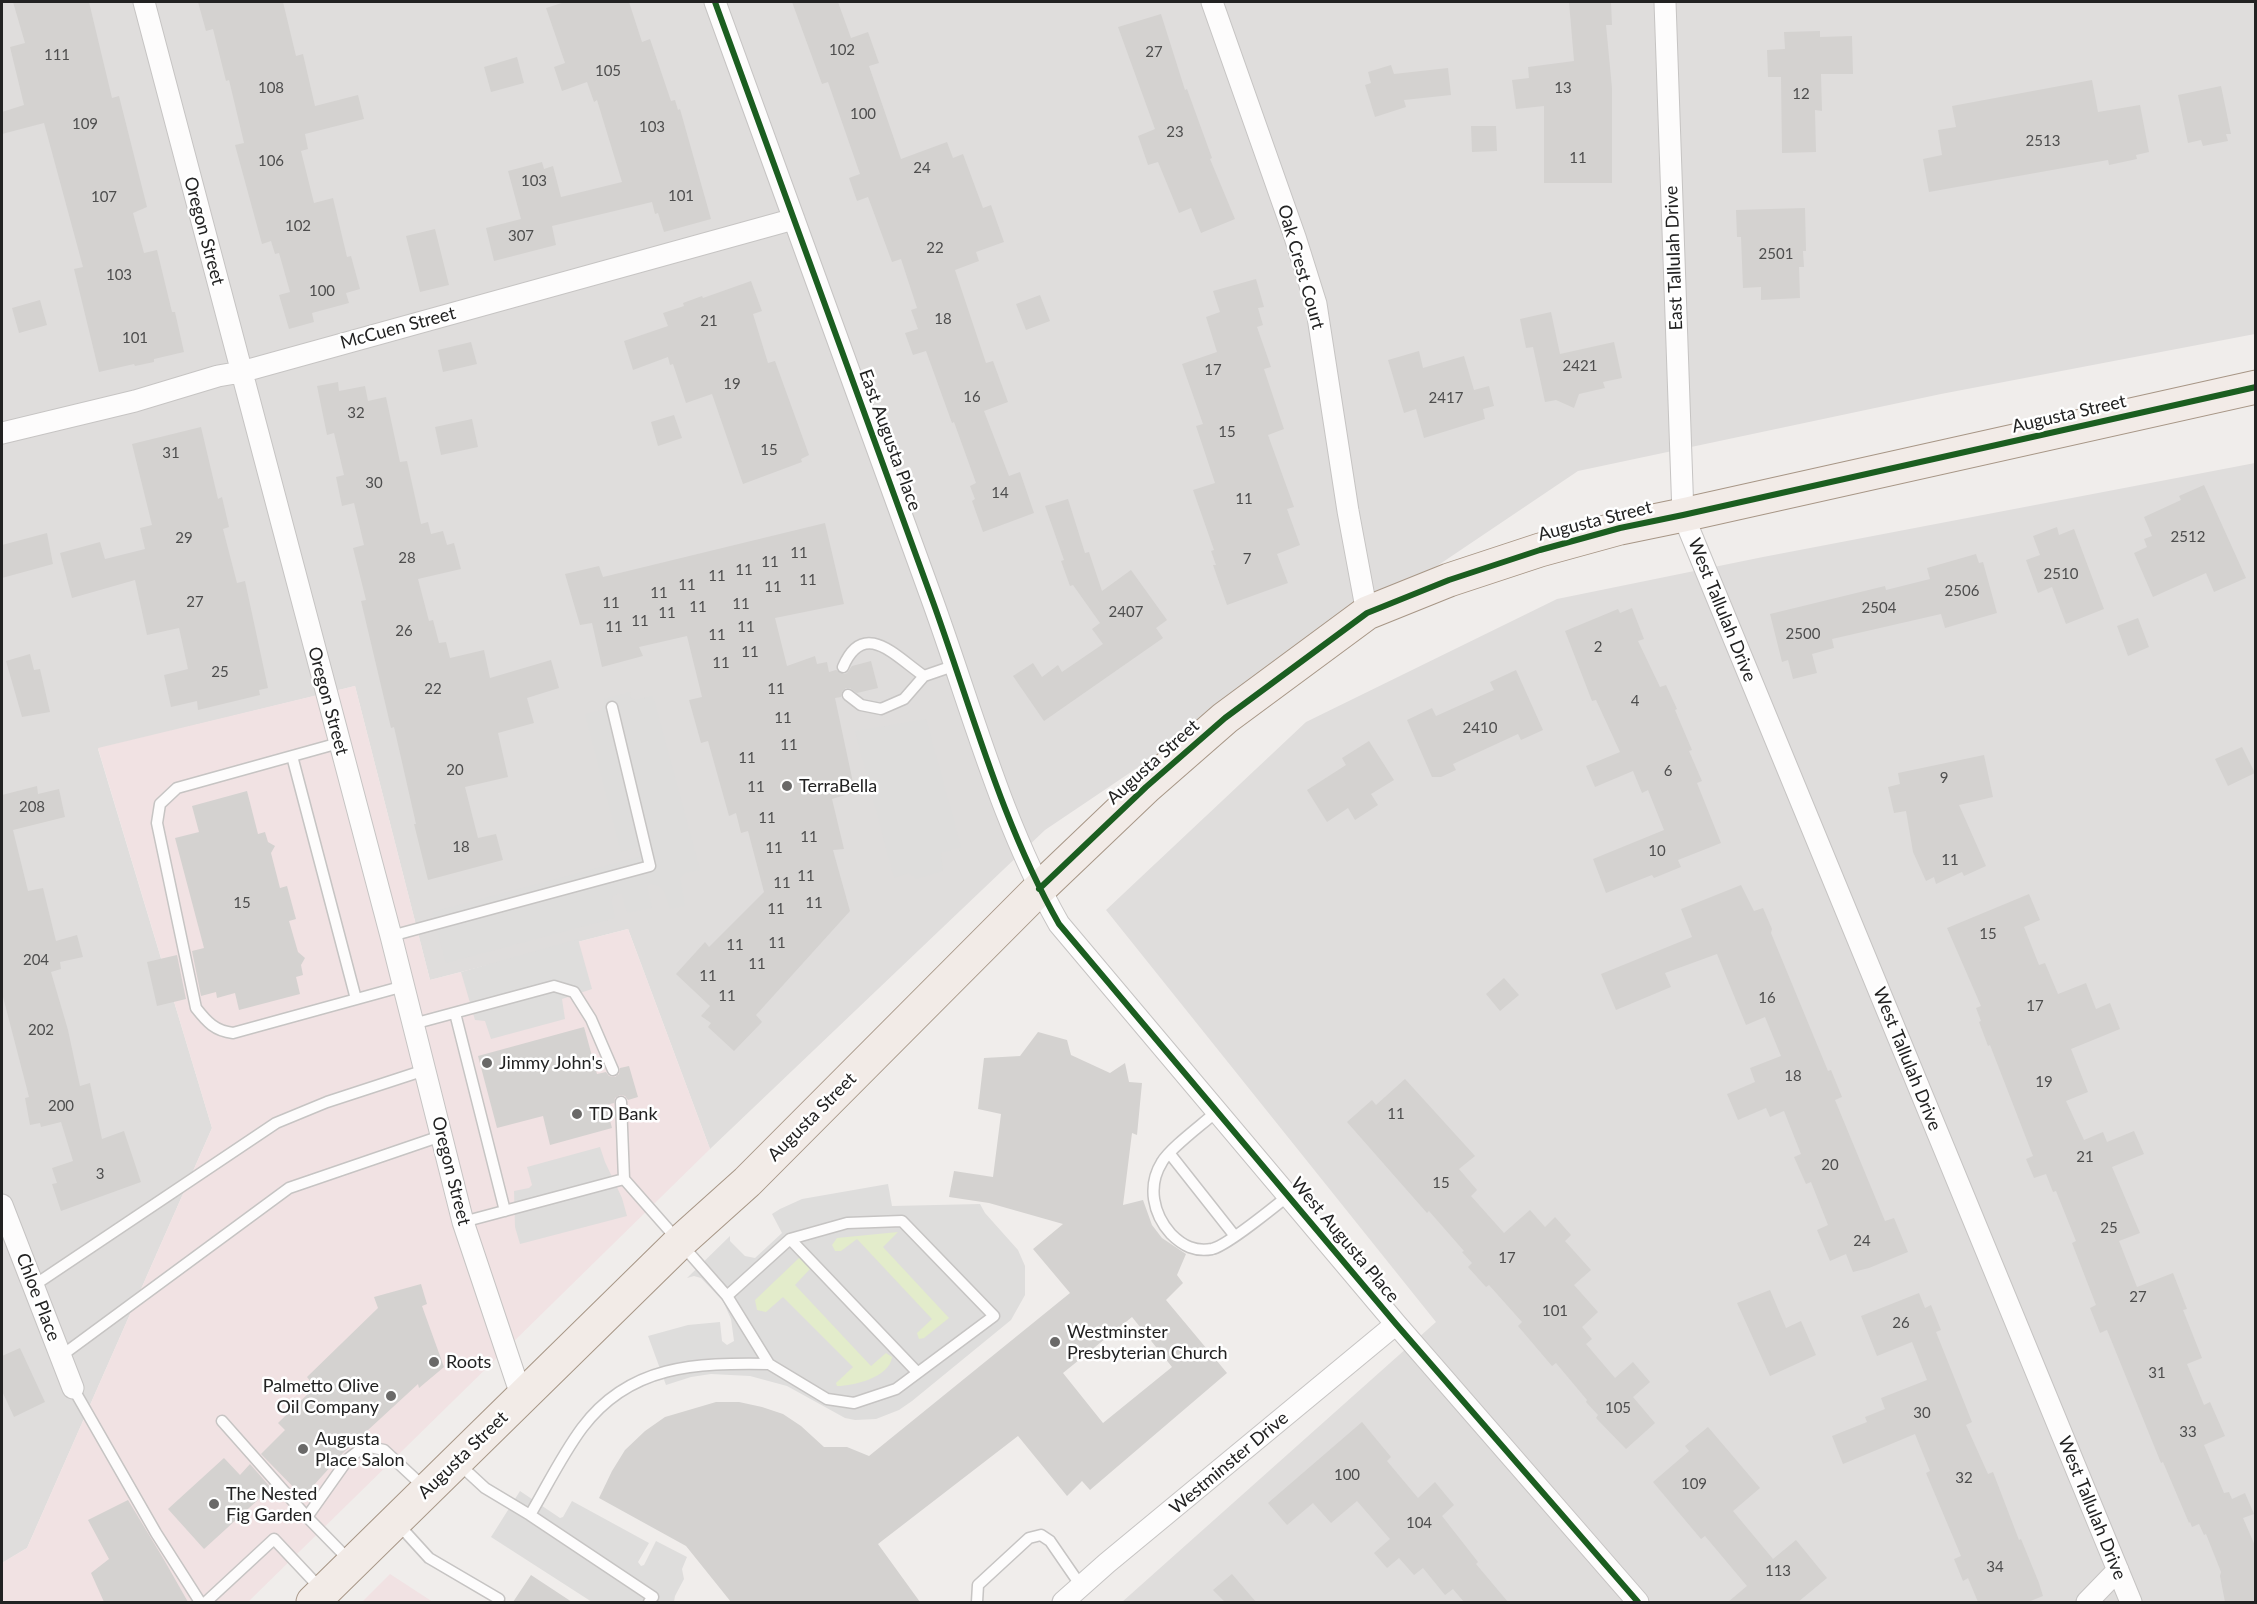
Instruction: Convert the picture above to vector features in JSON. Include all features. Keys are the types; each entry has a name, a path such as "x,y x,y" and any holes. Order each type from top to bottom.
{"main road":[{"name":"Augusta Street","path":"318,1598 679,1244 747,1182 1039,889 1146,787 1225,718 1367,613 1449,580 1540,550 1620,528 2256,387"}],"street":[{"name":"Oregon Street","path":"144,2 391,936 463,1222 522,1398"},
{"name":"East Augusta Place","path":"715,2 956,665 1006,812 1039,889"},
{"name":"Oak Crest Court","path":"1212,2 1295,237 1316,304 1348,512 1367,613"},
{"name":"East Tallulah Drive","path":"1665,2 1683,515"},
{"name":"McCuen Street","path":"2,433 135,401 218,376 241,372 794,219"},
{"name":"West Tallulah Drive","path":"1683,515 2132,1602"},
{"name":"West Augusta Place","path":"1039,889 1061,928 1396,1324 1638,1602"},
{"name":"Chloe Place","path":"2,1205 73,1388"},
{"name":"Westminster Drive","path":"1063,1602 1396,1324"},
{"path":"2087,1602 2118,1570"}],"lane":[{"path":"843,667 849,652 864,643 880,644 924,676"},
{"path":"848,695 861,705 880,709 904,699 924,676 956,665"},
{"path":"391,936 650,866 612,707"},
{"path":"339,743 177,788 160,804 157,823 196,1008 219,1032 233,1034 404,986"},
{"path":"292,756 356,999"},
{"path":"413,1024 554,986 574,992 591,1019 613,1070"},
{"path":"455,1013 505,1211"},
{"path":"33,1286 276,1123 327,1102 425,1070"},
{"path":"621,1101 624,1179 727,1296 769,1364 827,1399 854,1403 896,1389 994,1316 902,1221 847,1223 790,1239 727,1296"},
{"path":"1216,1112 1162,1161 1153,1192 1154,1206 1161,1223 1177,1240 1195,1251 1215,1249 1288,1196"},
{"path":"61,1356 289,1188 441,1136"},
{"path":"1170,1154 1234,1235"},
{"path":"463,1222 624,1179"},
{"path":"790,1239 917,1372"},
{"path":"530,1515 582,1428 619,1392 663,1371 686,1366 769,1364"},
{"path":"73,1388 156,1533 200,1602"},
{"path":"222,1421 352,1564"},
{"path":"307,1517 348,1459 365,1446 384,1450 427,1490"},
{"path":"456,1461 481,1485 653,1597 649,1602"},
{"path":"395,1521 429,1558 499,1599"},
{"path":"977,1602 978,1585 1029,1538 1041,1535 1050,1540 1081,1586"},
{"path":"206,1602 274,1539 318,1598"}],"shaded area":[{"path":"2,2 2255,2 2255,334 1941,394 1578,471 1045,830 710,1149 628,929 430,980 355,686 98,749 212,1128 27,1548 2,1563"},
{"path":"2255,463 2255,1602 1122,1602 1436,1322 1106,910 1306,722 1557,599 1763,557"},
{"path":"355,686 430,980 628,929 710,1149 248,1602 2,1602 2,1563 27,1548 212,1128 98,748"},
{"path":"630,692 631,698 636,700 653,696 700,870 685,873 680,877 685,906 670,909 664,891 659,886 651,884 647,886 652,908 627,913 622,894 618,893 611,901 615,918 446,963 432,912 642,856 639,847 621,852 585,714 601,710 604,699"},
{"path":"926,719 961,847 941,853 943,871 917,879 909,873 894,878 855,731"},
{"path":"578,939 592,989 562,999 565,1019 491,1039 485,1021 475,1020 461,972"},
{"path":"600,1147 622,1198 627,1216 520,1244 515,1227 514,1191 529,1188 532,1185 527,1167"},
{"path":"888,1184 892,1206 980,1204 985,1213 1018,1250 1025,1266 1025,1295 1011,1320 912,1401 899,1410 876,1419 845,1418 787,1386 750,1376 711,1374 691,1377 666,1385 648,1336 688,1325 720,1322 722,1341 727,1345 734,1341 731,1319 723,1301 701,1278 694,1276 687,1278 730,1236 730,1241 745,1256 755,1258 782,1233 772,1214 780,1209 802,1199"},
{"path":"520,1491 560,1518 563,1517 572,1501 649,1543 638,1562 641,1566 644,1565 656,1541 687,1557 682,1569 684,1579 674,1602 592,1602 491,1537"},
{"path":"390,1574 433,1602 362,1602"}],"green space":[{"path":"898,1232 883,1247 949,1318 924,1338 919,1339 917,1333 932,1319 857,1239 841,1251 835,1251 832,1245 837,1238"},
{"path":"799,1258 810,1265 810,1269 795,1285 871,1366 886,1353 892,1357 885,1370 861,1382 837,1386 836,1383 853,1367 783,1297 766,1312 757,1310 755,1300"}],"building":[{"path":"13,2 89,2 112,98 119,96 147,207 133,213 144,253 157,250 184,352 154,359 154,362 99,372 74,269 83,267 44,123 2,134 2,112 24,105 10,47 25,43"},
{"path":"198,2 283,2 296,56 303,54 315,106 358,95 364,119 305,134 308,149 301,151 314,203 333,198 347,257 351,256 360,289 346,293 349,303 312,313 314,322 289,329 279,295 290,292 279,253 275,254 271,241 262,244 235,145 244,143 229,80 226,81 213,29 206,31"},
{"path":"565,2 629,2 642,42 650,39 671,101 675,100 678,110 680,109 711,219 664,232 652,202 552,226 556,245 494,261 486,228 521,219 508,171 542,162 544,169 553,166 561,197 622,182 597,100 594,102 587,82 562,91 554,67 565,63 546,8"},
{"path":"792,2 838,2 851,38 868,32 879,63 869,66 901,159 947,142 953,158 963,154 983,208 991,205 1004,242 976,252 979,261 955,270 986,363 993,361 1008,402 984,411 1009,476 1020,472 1034,513 983,532 972,501 975,499 970,486 976,483 954,422 952,423 926,351 913,355 905,333 918,329 911,310 917,308 901,259 892,262 868,197 857,201 849,178 860,174 828,82 822,84"},
{"path":"1569,2 1611,2 1612,25 1606,25 1612,88 1612,183 1544,183 1544,106 1516,109 1512,80 1529,78 1528,67 1574,61"},
{"path":"1161,14 1185,90 1187,89 1212,158 1210,159 1235,219 1201,233 1191,208 1179,213 1158,162 1148,165 1138,136 1155,129 1118,27"},
{"path":"1820,31 1820,37 1852,36 1853,74 1821,74 1822,111 1815,110 1816,152 1782,153 1781,77 1768,77 1767,50 1785,49 1784,32"},
{"path":"517,57 524,83 491,92 484,67"},
{"path":"1391,65 1394,74 1448,68 1451,95 1404,100 1406,107 1375,117 1365,85 1371,83 1368,72"},
{"path":"2092,80 2098,112 2140,105 2149,152 2136,155 2137,159 2109,165 2108,160 1929,192 1923,159 1942,155 1938,130 1956,127 1952,106"},
{"path":"2221,86 2231,134 2226,134 2228,141 2203,146 2201,140 2188,143 2178,95"},
{"path":"1471,126 1496,126 1497,151 1472,152"},
{"path":"1805,208 1806,251 1803,251 1804,267 1799,267 1800,298 1761,300 1761,287 1743,288 1741,237 1737,237 1736,210"},
{"path":"435,229 449,285 420,292 406,236"},
{"path":"1256,279 1264,307 1258,308 1263,325 1257,327 1271,367 1264,369 1284,429 1268,435 1294,507 1287,509 1300,545 1277,554 1288,583 1227,605 1213,565 1216,565 1211,551 1214,550 1193,490 1215,483 1196,426 1203,424 1182,364 1217,352 1206,317 1220,312 1213,291"},
{"path":"751,281 762,311 753,314 768,363 775,361 809,455 801,459 802,462 743,484 712,394 686,403 673,364 670,365 668,357 633,370 624,341 668,326 663,313 684,306 683,303"},
{"path":"1040,295 1050,321 1026,330 1016,304"},
{"path":"40,300 47,325 19,333 12,308"},
{"path":"1551,312 1560,354 1614,342 1622,378 1603,382 1605,388 1579,394 1574,408 1556,400 1545,402 1533,347 1526,348 1520,319"},
{"path":"471,342 477,364 443,372 438,350"},
{"path":"1419,351 1423,368 1464,356 1474,390 1489,386 1494,406 1483,409 1485,419 1424,438 1416,409 1404,413 1388,360"},
{"path":"338,382 339,391 365,386 368,401 386,397 400,462 407,461 421,524 428,522 431,534 443,531 447,545 454,543 461,569 418,579 429,621 433,620 439,643 446,642 450,658 484,650 490,678 551,660 559,688 527,698 534,723 498,733 508,777 465,787 478,838 496,834 503,860 428,880 394,727 391,728 361,601 366,600 353,548 364,545 354,503 342,506 336,477 344,475 334,433 327,435 317,386"},
{"path":"674,415 682,438 658,446 651,422"},
{"path":"472,419 478,447 441,455 435,427"},
{"path":"201,427 218,499 222,497 229,527 223,529 237,583 245,581 268,688 259,690 260,695 198,710 197,701 171,707 164,675 188,669 179,628 147,635 135,580 72,598 60,553 100,542 105,559 145,549 140,528 152,525 132,444"},
{"path":"2204,485 2246,578 2214,592 2206,573 2153,597 2134,553 2147,547 2144,539 2152,536 2144,517 2181,500 2179,496"},
{"path":"1068,499 1085,553 1089,552 1102,591 1131,570 1167,620 1156,628 1163,638 1044,721 1013,676 1033,663 1042,677 1058,665 1062,672 1103,644 1092,629 1100,623 1073,585 1070,586 1061,561 1064,560 1045,506"},
{"name":"TerraBella","path":"825,523 844,604 775,618 787,666 815,656 817,664 827,662 829,672 836,670 844,674 852,666 871,661 878,688 857,693 846,688 842,691 841,697 835,698 855,792 832,799 844,849 833,850 850,911 756,1015 762,1022 734,1051 708,1027 711,1023 701,1016 710,1006 676,974 705,942 709,947 764,892 748,831 741,833 736,813 729,816 708,741 701,743 689,700 702,697 687,636 639,647 643,656 602,667 592,623 580,625 565,574 599,566 603,577"},
{"path":"2057,527 2059,535 2074,529 2104,609 2066,624 2052,587 2038,593 2026,560 2040,555 2033,536"},
{"path":"47,533 53,564 2,578 2,545"},
{"path":"1976,554 1979,563 1983,562 1997,613 1945,628 1941,614 1832,639 1834,648 1812,654 1817,673 1793,679 1788,660 1782,662 1770,614 1885,586 1886,590 1930,579 1927,568"},
{"path":"1632,608 1644,639 1638,641 1660,687 1666,685 1677,709 1675,710 1692,750 1689,751 1702,781 1697,783 1721,843 1678,860 1681,867 1654,878 1652,875 1606,893 1593,859 1664,830 1648,790 1642,793 1633,771 1595,787 1586,766 1620,752 1596,700 1592,701 1565,631 1618,609 1620,613"},
{"path":"2138,618 2149,647 2128,656 2117,626"},
{"path":"30,654 34,670 40,669 50,712 22,717 6,661"},
{"path":"1516,670 1543,730 1521,740 1518,734 1453,764 1456,770 1441,777 1432,777 1407,720 1432,708 1436,716 1494,690 1490,682"},
{"path":"1369,741 1394,780 1371,794 1378,805 1355,820 1348,808 1327,822 1307,790 1346,765 1342,758"},
{"path":"2242,747 2255,773 2228,786 2215,759"},
{"path":"1984,755 1993,797 1959,805 1986,866 1964,876 1962,872 1936,884 1934,877 1926,881 1913,852 1906,811 1894,813 1888,787 1900,784 1898,773"},
{"path":"37,786 38,794 59,789 65,817 13,830 28,891 43,888 56,941 77,935 83,957 60,962 61,969 51,972 68,1030 80,1086 90,1083 102,1139 124,1131 141,1182 61,1211 52,1184 57,1183 52,1168 73,1161 61,1122 41,1127 40,1123 30,1125 25,1098 29,1097 2,993 2,795"},
{"path":"247,791 258,834 265,832 268,842 275,846 271,853 280,888 287,886 296,919 289,921 298,952 305,958 301,965 303,975 296,977 300,994 239,1010 235,993 217,998 216,992 201,996 192,951 204,948 175,838 199,832 192,806"},
{"path":"1741,885 1754,911 1763,908 1772,929 1771,933 1828,1071 1831,1070 1842,1097 1835,1100 1885,1221 1894,1218 1908,1252 1869,1268 1853,1272 1846,1254 1830,1261 1817,1230 1828,1225 1811,1182 1806,1184 1794,1157 1801,1154 1784,1111 1770,1117 1766,1108 1738,1120 1727,1094 1755,1082 1750,1068 1781,1056 1765,1017 1746,1025 1717,954 1665,973 1671,987 1616,1010 1601,974 1692,937 1681,909"},
{"path":"2029,894 2040,920 2024,927 2039,965 2045,963 2058,994 2086,983 2096,1009 2110,1003 2120,1029 2071,1049 2088,1092 2066,1101 2084,1140 2103,1132 2107,1142 2134,1131 2144,1154 2112,1167 2140,1233 2119,1241 2137,1287 2173,1273 2187,1309 2183,1310 2202,1358 2187,1364 2204,1405 2210,1402 2225,1436 2204,1445 2224,1493 2229,1492 2232,1499 2245,1493 2254,1514 2243,1518 2256,1548 2256,1602 2225,1602 2221,1572 2206,1534 2204,1535 2199,1524 2192,1527 2189,1523 2163,1462 2161,1463 2107,1330 2100,1333 2090,1308 2096,1305 2072,1243 2076,1241 2056,1191 2053,1192 2046,1174 2034,1178 2026,1159 2033,1156 1979,1022 1981,1021 1976,1008 1981,1006 1947,928"},
{"path":"177,955 186,999 157,1006 147,962"},
{"path":"1504,978 1519,995 1500,1011 1486,994"},
{"path":"584,1027 597,1074 606,1072 609,1076 615,1077 619,1074 620,1068 629,1066 638,1097 628,1100 625,1096 620,1095 615,1098 614,1103 606,1105 612,1128 550,1145 543,1116 497,1128 478,1056"},
{"name":"Westminster Presbyterian Church","path":"1038,1032 1067,1040 1071,1055 1110,1073 1125,1063 1129,1082 1142,1083 1137,1135 1132,1133 1123,1205 1143,1200 1152,1225 1162,1238 1186,1254 1177,1275 1183,1283 1166,1300 1227,1373 1090,1490 1082,1481 1067,1496 1018,1436 878,1544 920,1602 731,1602 686,1546 599,1498 612,1471 625,1450 645,1431 665,1417 716,1402 739,1402 783,1414 801,1426 824,1447 847,1447 869,1456 1070,1293 1033,1249 1063,1224 989,1203 949,1197 954,1171 993,1177 1001,1114 978,1109 984,1058 1020,1056","holes":["1132,1317 1172,1367 1103,1423 1063,1373"]},
{"path":"1405,1079 1475,1156 1459,1169 1477,1190 1471,1196 1504,1233 1530,1210 1545,1227 1555,1217 1571,1235 1565,1241 1591,1270 1574,1285 1598,1312 1582,1327 1592,1339 1586,1344 1615,1378 1633,1362 1650,1382 1633,1397 1655,1423 1626,1449 1596,1418 1598,1415 1556,1363 1552,1366 1518,1326 1522,1322 1489,1285 1486,1287 1468,1267 1472,1263 1462,1252 1464,1251 1429,1211 1427,1213 1347,1122 1372,1100 1376,1105"},
{"path":"421,1284 427,1304 422,1306 444,1367 419,1388 418,1384 343,1453 303,1497 261,1454 285,1430 278,1423 315,1387 307,1377 378,1308 374,1297"},
{"path":"1770,1290 1786,1328 1801,1321 1816,1355 1770,1376 1737,1303"},
{"path":"1919,1293 1925,1308 1931,1305 1941,1330 1936,1332 1972,1422 1966,1425 1988,1474 1993,1472 2019,1540 2021,1539 2039,1583 2043,1596 2028,1602 1978,1602 1968,1578 1963,1581 1954,1559 1961,1556 1926,1473 1930,1471 1915,1434 1843,1464 1832,1436 1867,1422 1865,1417 1885,1409 1881,1398 1927,1380 1912,1342 1877,1356 1861,1316"},
{"path":"20,1348 45,1402 14,1417 2,1391 2,1356"},
{"path":"1362,1422 1391,1457 1387,1461 1418,1498 1435,1482 1454,1505 1442,1516 1478,1562 1476,1564 1508,1602 1464,1602 1453,1589 1445,1595 1423,1568 1414,1575 1399,1558 1387,1568 1374,1553 1390,1539 1357,1501 1331,1523 1313,1503 1287,1525 1268,1503"},
{"path":"1708,1427 1760,1488 1733,1511 1773,1559 1796,1540 1827,1578 1798,1602 1728,1602 1747,1586 1705,1536 1701,1539 1653,1482 1689,1451 1685,1446"},
{"name":"The Nested Fig Garden","path":"224,1458 240,1475 250,1464 271,1488 204,1549 168,1509"},
{"path":"128,1500 188,1602 104,1602 91,1573 109,1559 88,1520"},
{"path":"1232,1574 1256,1602 1225,1602 1213,1590"},
{"path":"531,1575 572,1602 513,1602"}],"cycle path":[{"path":"715,2 933,602 1004,807 1039,886 1059,924 1396,1324 1638,1602"},
{"path":"1039,889 1146,787 1225,718 1367,613 1449,580 1540,550 1620,528 2256,387"}],"place":[{"name":"TerraBella","path":"787,786"},
{"name":"Jimmy John's","path":"487,1063"},
{"name":"TD Bank","path":"577,1114"},
{"name":"Westminster Presbyterian Church","path":"1055,1342"},
{"name":"Roots","path":"434,1362"},
{"name":"Palmetto Olive Oil Company","path":"391,1396"},
{"name":"Augusta Place Salon","path":"303,1449"},
{"name":"The Nested Fig Garden","path":"214,1504"}]}
